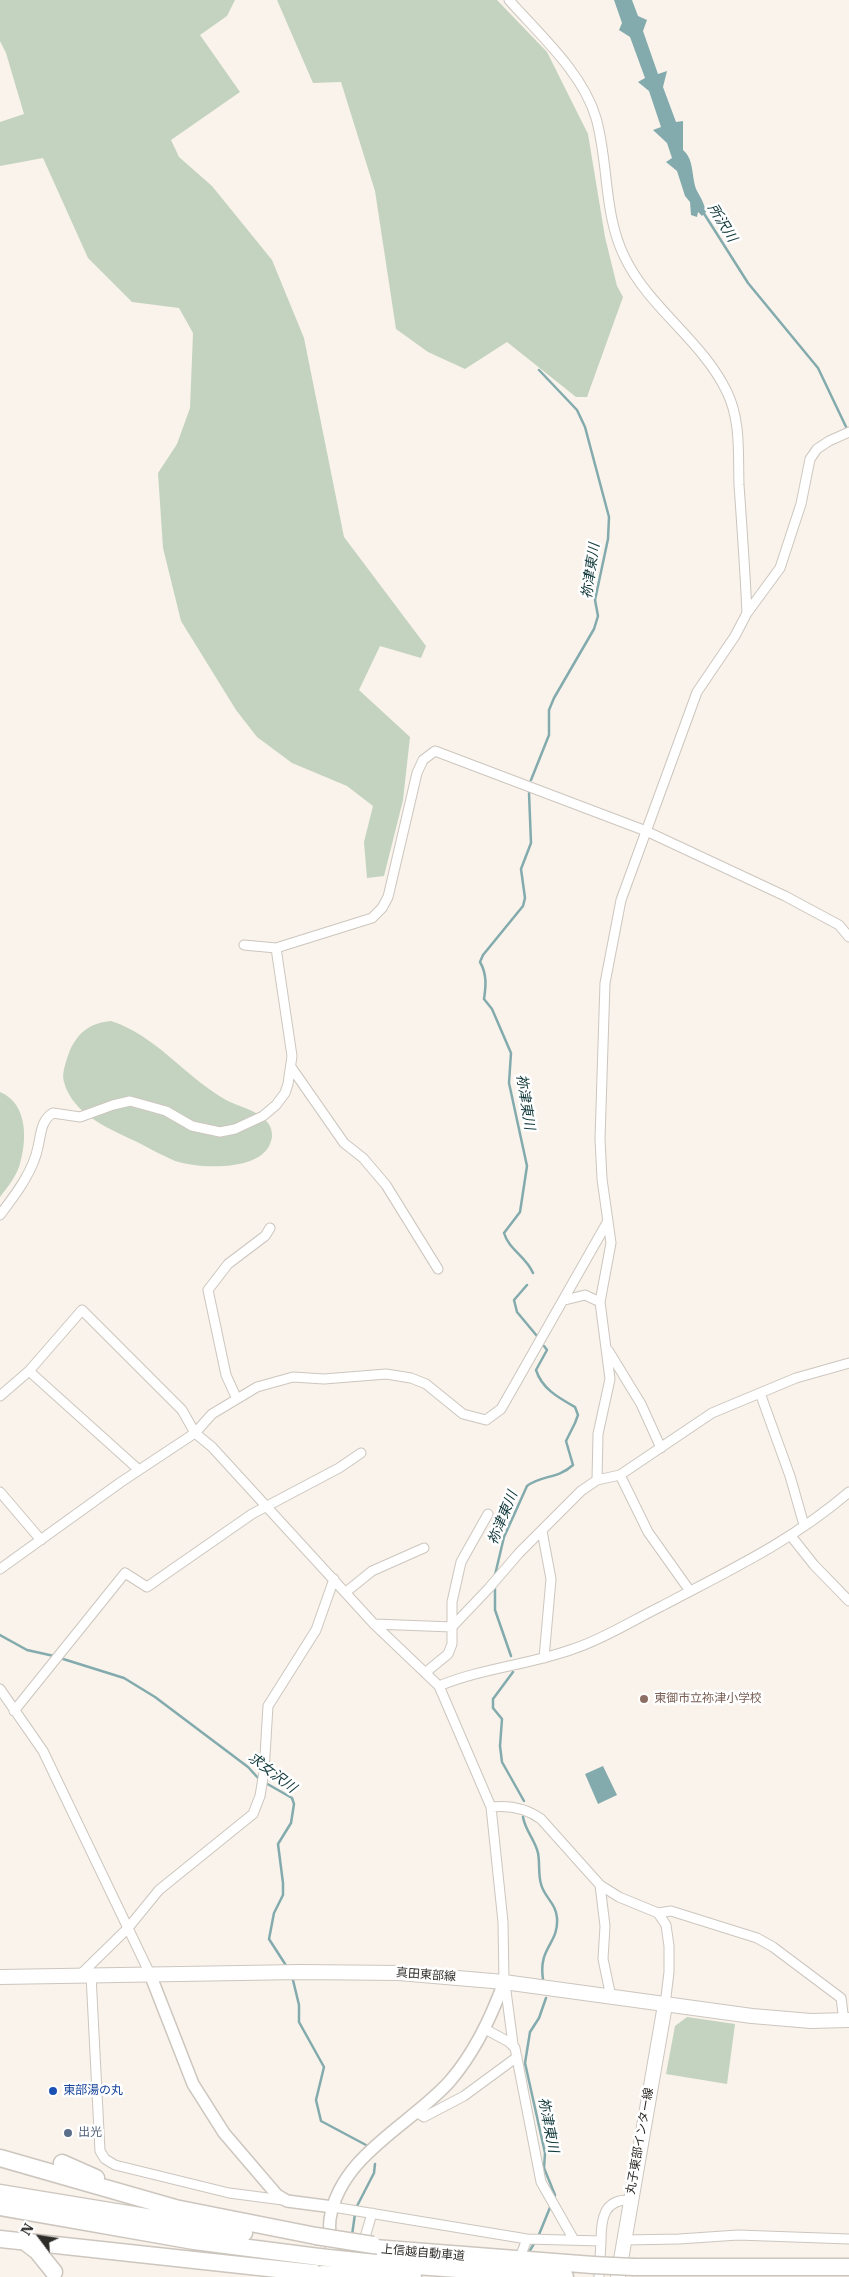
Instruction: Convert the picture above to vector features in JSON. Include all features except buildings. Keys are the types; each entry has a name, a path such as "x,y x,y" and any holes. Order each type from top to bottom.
{"highway":[{"path":"0,2158 92,2186 317,2245"},
{"path":"62,2163 125,2190 175,2208"},
{"name":"上信越自動車道","path":"0,2193 317,2245 375,2262 565,2277"},
{"name":"上信越自動車道","path":"0,2208 194,2241 317,2245"},
{"path":"0,2239 323,2274"},
{"path":"25,2242 37,2251 54,2272"},
{"name":"上信越自動車道","path":"375,2262 477,2258 596,2271 634,2266 849,2267"},
{"path":"283,2277 323,2274 375,2262 413,2277"},
{"path":"466,2277 525,2275"}],"main road":[{"name":"真田東部線","path":"0,1977 356,1972 434,1975 505,1986 771,2017 847,2020"},
{"name":"丸子東部インター線","path":"618,2277 665,2004"}],"street":[{"path":"509,0 557,53 584,91 596,117 612,220 624,257 664,313 700,350 727,392 737,424 747,613"},
{"path":"597,1480 598,1434 610,1379 608,1350 600,1302 611,1243 602,1180 600,1139 605,984 621,900 697,692 735,636 747,613 780,568 801,504 810,459 818,449 829,441 849,432"},
{"path":"244,945 276,948 372,918 382,908 388,897 417,773 423,760 435,751 646,831 746,880 785,896 839,925 849,937"},
{"path":"0,1215 18,1191 38,1149 41,1129 48,1116 54,1113 80,1117 130,1101 166,1111 192,1126 220,1132 235,1129 263,1116 276,1105 288,1084 292,1056 276,948"},
{"path":"291,1066 344,1143 363,1158 386,1185 438,1269"},
{"path":"0,1569 139,1470 196,1433 212,1414 257,1387 293,1377 324,1378 386,1374 411,1378 426,1384 463,1414 486,1420 501,1408 565,1300 608,1221"},
{"path":"237,1398 226,1375 208,1290 228,1264 265,1236 270,1228"},
{"path":"565,1300 586,1295 600,1302"},
{"path":"0,1396 29,1371 82,1310 182,1410 196,1433 212,1446 374,1624 438,1686 491,1807 503,1922 505,1986 513,2044 538,2169 551,2203 574,2240"},
{"path":"608,1350 641,1404 661,1448"},
{"path":"374,1624 452,1627 581,1491 597,1480 620,1475 712,1413 796,1378 849,1363"},
{"path":"29,1371 139,1470"},
{"path":"760,1393 790,1476 804,1525"},
{"path":"14,1712 125,1573 147,1586 265,1506 339,1468 361,1453"},
{"path":"620,1475 648,1532 690,1591"},
{"path":"0,1492 41,1540"},
{"path":"438,1686 460,1677 544,1658 576,1648 690,1591 790,1536 849,1492"},
{"path":"426,1673 448,1654 452,1644 452,1602 461,1562 488,1514"},
{"path":"542,1531 551,1579 544,1658"},
{"path":"790,1536 814,1565 849,1601"},
{"path":"346,1592 372,1571 424,1548"},
{"path":"334,1579 316,1630 268,1706 264,1772 260,1796 253,1814 244,1824 159,1890 128,1928 85,1975 100,2151 104,2159 115,2165 206,2188 530,2239 601,2241"},
{"path":"0,1689 14,1712 43,1751 150,1974 193,2084 224,2133 272,2191 287,2201"},
{"path":"491,1807 514,1807 531,1812 541,1819 600,1885 619,1897 658,1913 671,1911 680,1913 757,1938 773,1947 841,1998 847,2020"},
{"path":"600,1885 605,1926 604,1959 611,1997"},
{"path":"658,1913 666,1925 669,1946 669,1972 665,2004"},
{"path":"339,2277 334,2264 330,2231 333,2207 343,2184 356,2165 416,2112 461,2068 485,2029 505,1986"},
{"path":"485,2029 513,2044"},
{"path":"416,2112 424,2117 456,2100 494,2076 517,2057"},
{"path":"596,2271 602,2221 611,2203 618,2200 630,2200"},
{"path":"369,2213 366,2234 375,2262"},
{"path":"624,2240 738,2235 849,2238"},
{"path":"522,2252 530,2239"}],"green space":[{"path":"0,0 235,0 227,16 200,35 240,92 171,140 179,157 212,186 272,260 304,338 344,537 426,646 421,658 380,646 359,690 410,737 403,800 384,876 367,878 364,842 373,806 347,786 292,763 257,737 236,710 181,621 163,548 158,473 177,444 190,408 193,333 179,308 132,302 88,258 43,158 0,166 0,122 24,114 6,53 0,41"},
{"path":"277,0 497,0 547,52 588,134 605,237 617,286 623,297 587,397 576,397 507,342 465,369 428,352 396,329 375,191 341,82 313,83"},
{"path":"111,1021 142,1036 157,1046 197,1080 226,1100 254,1112 264,1119 269,1125 272,1134 266,1151 256,1158 229,1166 186,1164 175,1161 118,1133 85,1113 69,1094 63,1078 65,1066 70,1050 77,1038 86,1029"},
{"path":"0,1092 16,1105 21,1114 24,1135 19,1167 0,1197"},
{"path":"687,2017 735,2024 727,2084 666,2074 675,2026"}],"water":[{"path":"614,0 632,0 638,16 647,20 643,31 658,74 667,71 663,87 676,122 683,121 683,150 691,164 695,186 706,212 702,216 698,212 697,217 691,215 690,202 685,196 677,171 666,162 672,158 667,143 653,130 661,127 649,91 638,82 645,78 630,37 619,30 622,23"},
{"path":"603,1766 617,1795 598,1804 585,1774"}],"waterway":[{"name":"所沢川","path":"703,212 748,283 818,368 848,431"},
{"name":"祢津東川","path":"531,780 549,735 549,710 594,629 598,616 595,600 608,539 609,517 585,427 577,410 539,370"},
{"name":"祢津東川","path":"529,793 531,843 521,869 525,898 523,906 483,955 480,962 485,980 484,999 492,1009 511,1053 509,1083 527,1166 520,1212 504,1233 506,1239 533,1273"},
{"name":"祢津東川","path":"527,1285 514,1300 517,1312 537,1336"},
{"name":"祢津東川","path":"495,1575 504,1537 527,1486 538,1480 561,1473 573,1465 566,1441 578,1415 575,1407 547,1388 539,1377 536,1370 547,1350 544,1346"},
{"name":"祢津東川","path":"495,1589 495,1610 511,1656"},
{"name":"求女沢川","path":"0,1635 27,1650 54,1656"},
{"name":"求女沢川","path":"60,1658 124,1678 155,1697 248,1767 259,1779"},
{"name":"祢津東川","path":"513,1672 493,1699 493,1708 502,1719 500,1746 502,1762 524,1801"},
{"name":"求女沢川","path":"264,1782 292,1798 294,1804 291,1823 278,1844 283,1895 274,1913 269,1939 287,1967"},
{"name":"祢津東川","path":"523,1817 538,1853 541,1884 554,1908 557,1918 555,1934 543,1960 543,1979"},
{"name":"求女沢川","path":"292,1976 299,2005 299,2022 324,2067 316,2100 321,2121 366,2145"},
{"name":"祢津東川","path":"546,1998 539,2018 530,2032 525,2063 545,2153 544,2168 555,2195 553,2200"},
{"name":"求女沢川","path":"356,2208 374,2173 375,2164"},
{"name":"祢津東川","path":"538,2237 551,2205"},
{"name":"求女沢川","path":"352,2235 355,2214"},
{"name":"祢津東川","path":"529,2252 535,2242"}],"place":[{"name":"東御市立祢津小学校","path":"644,1699"},
{"name":"東部湯の丸","path":"53,2091"},
{"name":"出光","path":"68,2133"}]}
